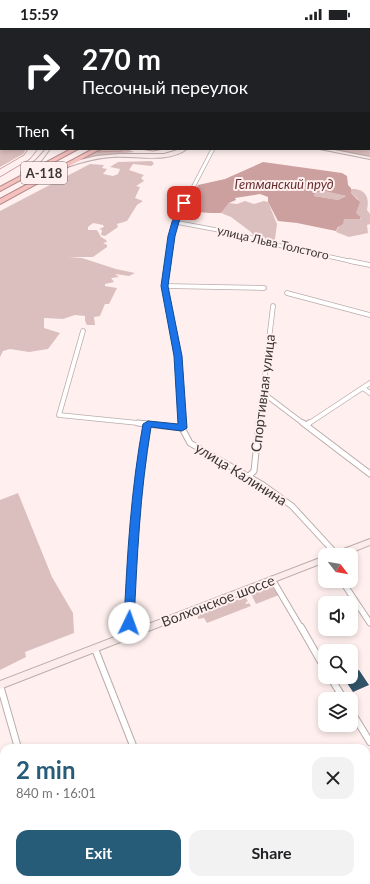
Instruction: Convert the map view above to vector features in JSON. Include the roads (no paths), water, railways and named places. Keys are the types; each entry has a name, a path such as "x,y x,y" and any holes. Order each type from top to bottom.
{"highway":[{"path":"0,185 65,150"},
{"name":"А-118","path":"0,189 73,150"},
{"name":"А-118","path":"0,197 85,150"},
{"path":"0,202 94,150"}],"main road":[{"path":"23,173 39,160 47,150"},
{"path":"133,150 142,153 156,154 169,153 176,150"},
{"path":"49,175 75,163 95,157 117,155 163,156 182,150"},
{"path":"327,150 370,158"},
{"path":"355,548 370,542"},
{"name":"Волхонское шоссе","path":"0,685 318,562"}],"street":[{"name":"улица Калинина","path":"212,150 175,222 165,286 178,356 182,428 190,443 248,477 292,506 331,548"},
{"name":"улица Льва Толстого","path":"175,222 244,234 262,242 370,265"},
{"path":"165,286 264,288"},
{"path":"287,293 370,315"},
{"name":"Спортивная улица","path":"248,477 254,471 273,306"},
{"path":"83,332 59,415 182,428"},
{"path":"306,425 370,384"},
{"path":"363,388 370,392"},
{"path":"263,393 370,474"},
{"path":"133,634 129,623 133,544 142,453 148,424"},
{"path":"272,579 318,657"},
{"path":"347,588 370,623"},
{"path":"95,649 132,744"},
{"path":"0,685 17,744"},
{"path":"358,722 370,742"}],"water":[{"name":"Гетманский пруд","path":"263,162 342,173 347,176 351,193 360,202 356,213 361,217 360,219 344,219 343,224 338,227 336,231 297,223 278,221 268,202 268,197 260,194 235,198 236,200 229,203 221,213 199,212 188,207 198,185 225,179","holes":["324,191 346,196 338,200 314,196 315,193"]}],"waterway":[{"path":"0,169 24,155 27,150"},
{"path":"0,177 30,159 37,150"},
{"path":"101,150 97,152 122,151"},
{"path":"147,150 158,150"},
{"path":"339,150 370,157"}]}
